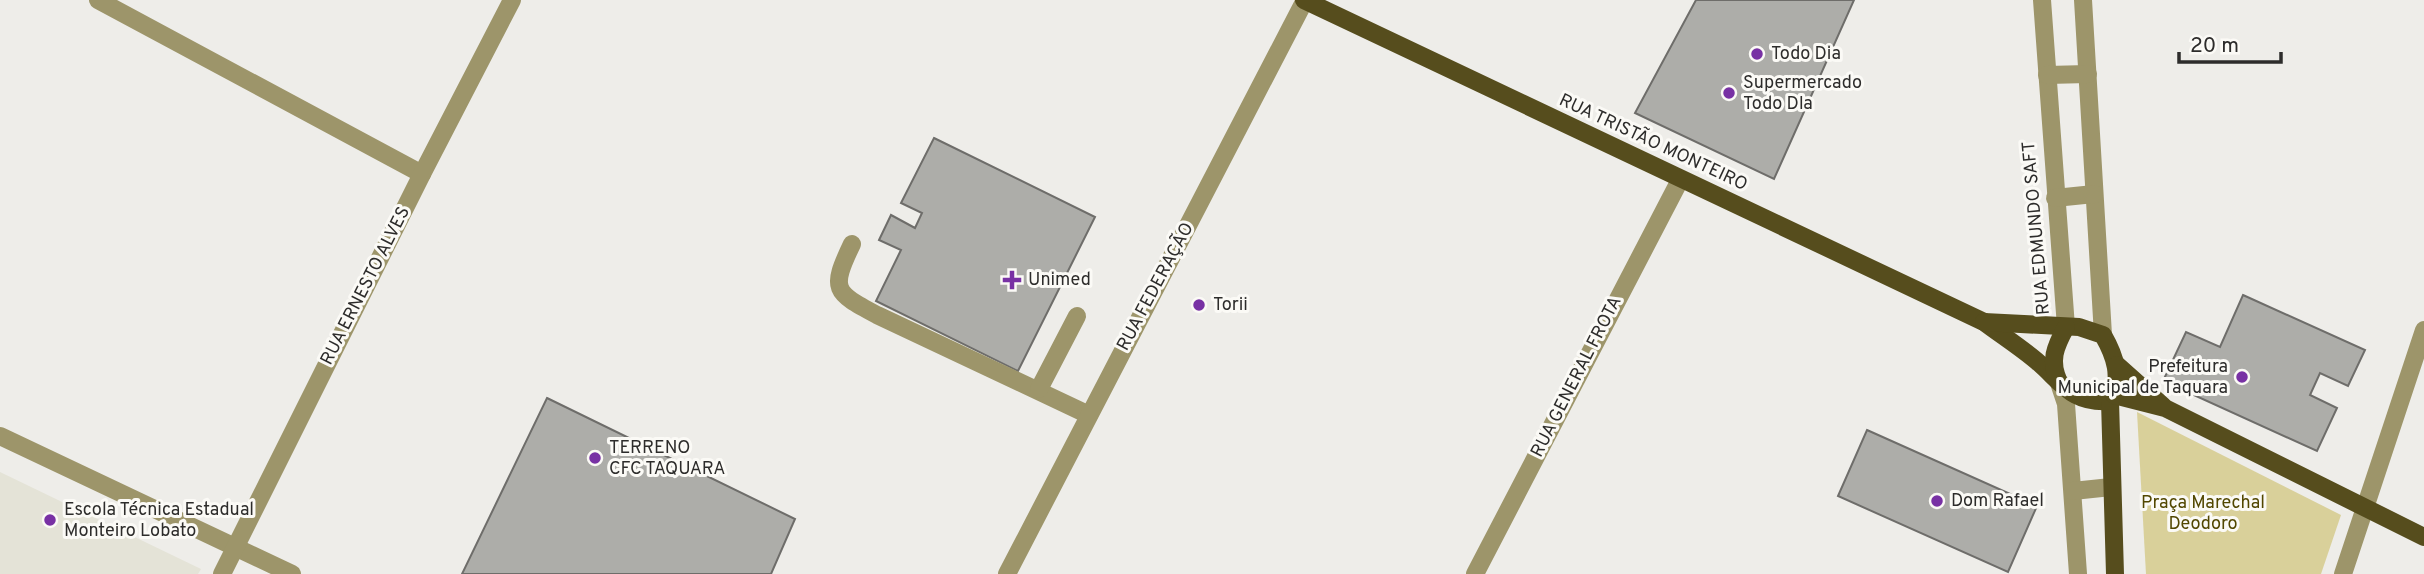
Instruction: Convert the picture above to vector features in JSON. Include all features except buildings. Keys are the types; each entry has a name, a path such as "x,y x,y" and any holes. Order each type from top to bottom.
{"main road":[{"name":"RUA TRISTÃO MONTEIRO","path":"1305,0 1984,322 2035,359 2073,395 2084,400 2112,398 2165,408"},
{"name":"RUA TRISTÃO MONTEIRO","path":"1984,322 2079,327 2103,335"},
{"name":"RUA EDMUNDO SAFT","path":"2059,383 2053,358 2066,327"},
{"path":"2103,335 2117,365 2112,398 2111,487 2115,574"},
{"name":"RUA TRISTÃO MONTEIRO","path":"2117,365 2165,408 2424,537"}],"street":[{"path":"98,0 422,174"},
{"name":"RUA ERNESTO ALVES","path":"222,574 512,0"},
{"name":"RUA FEDERAÇÃO","path":"1007,574 1305,0"},
{"name":"RUA EDMUNDO SAFT","path":"2042,0 2066,327"},
{"path":"2083,0 2103,335"},
{"path":"2047,75 2088,74"},
{"name":"RUA GENERAL FROTA","path":"1475,574 1680,180"},
{"path":"2055,198 2094,194"},
{"path":"852,244 838,272 838,285 844,295 877,315 1039,389 1089,415"},
{"path":"1039,389 1077,316"},
{"path":"2343,574 2424,330"},
{"name":"RUA EDMUNDO SAFT","path":"2059,383 2066,404 2078,574"},
{"path":"0,436 292,574"},
{"path":"2073,491 2111,487"}],"shaded area":[{"name":"Escola Técnica Estadual Monteiro Lobato","path":"0,472 201,569 198,574 0,574"}],"green space":[{"name":"Praça Marechal Deodoro","path":"2137,412 2341,515 2321,574 2146,574"}],"place":[{"name":"Todo Dia","path":"1757,54"},
{"name":"Supermercado Todo DIa","path":"1729,93"},
{"name":"Unimed","path":"1012,280"},
{"name":"Torii","path":"1199,305"},
{"name":"Prefeitura Municipal de Taquara","path":"2242,377"},
{"name":"TERRENO CFC TAQUARA","path":"595,458"},
{"name":"Dom Rafael","path":"1937,501"},
{"name":"Escola Técnica Estadual Monteiro Lobato","path":"50,520"}]}
